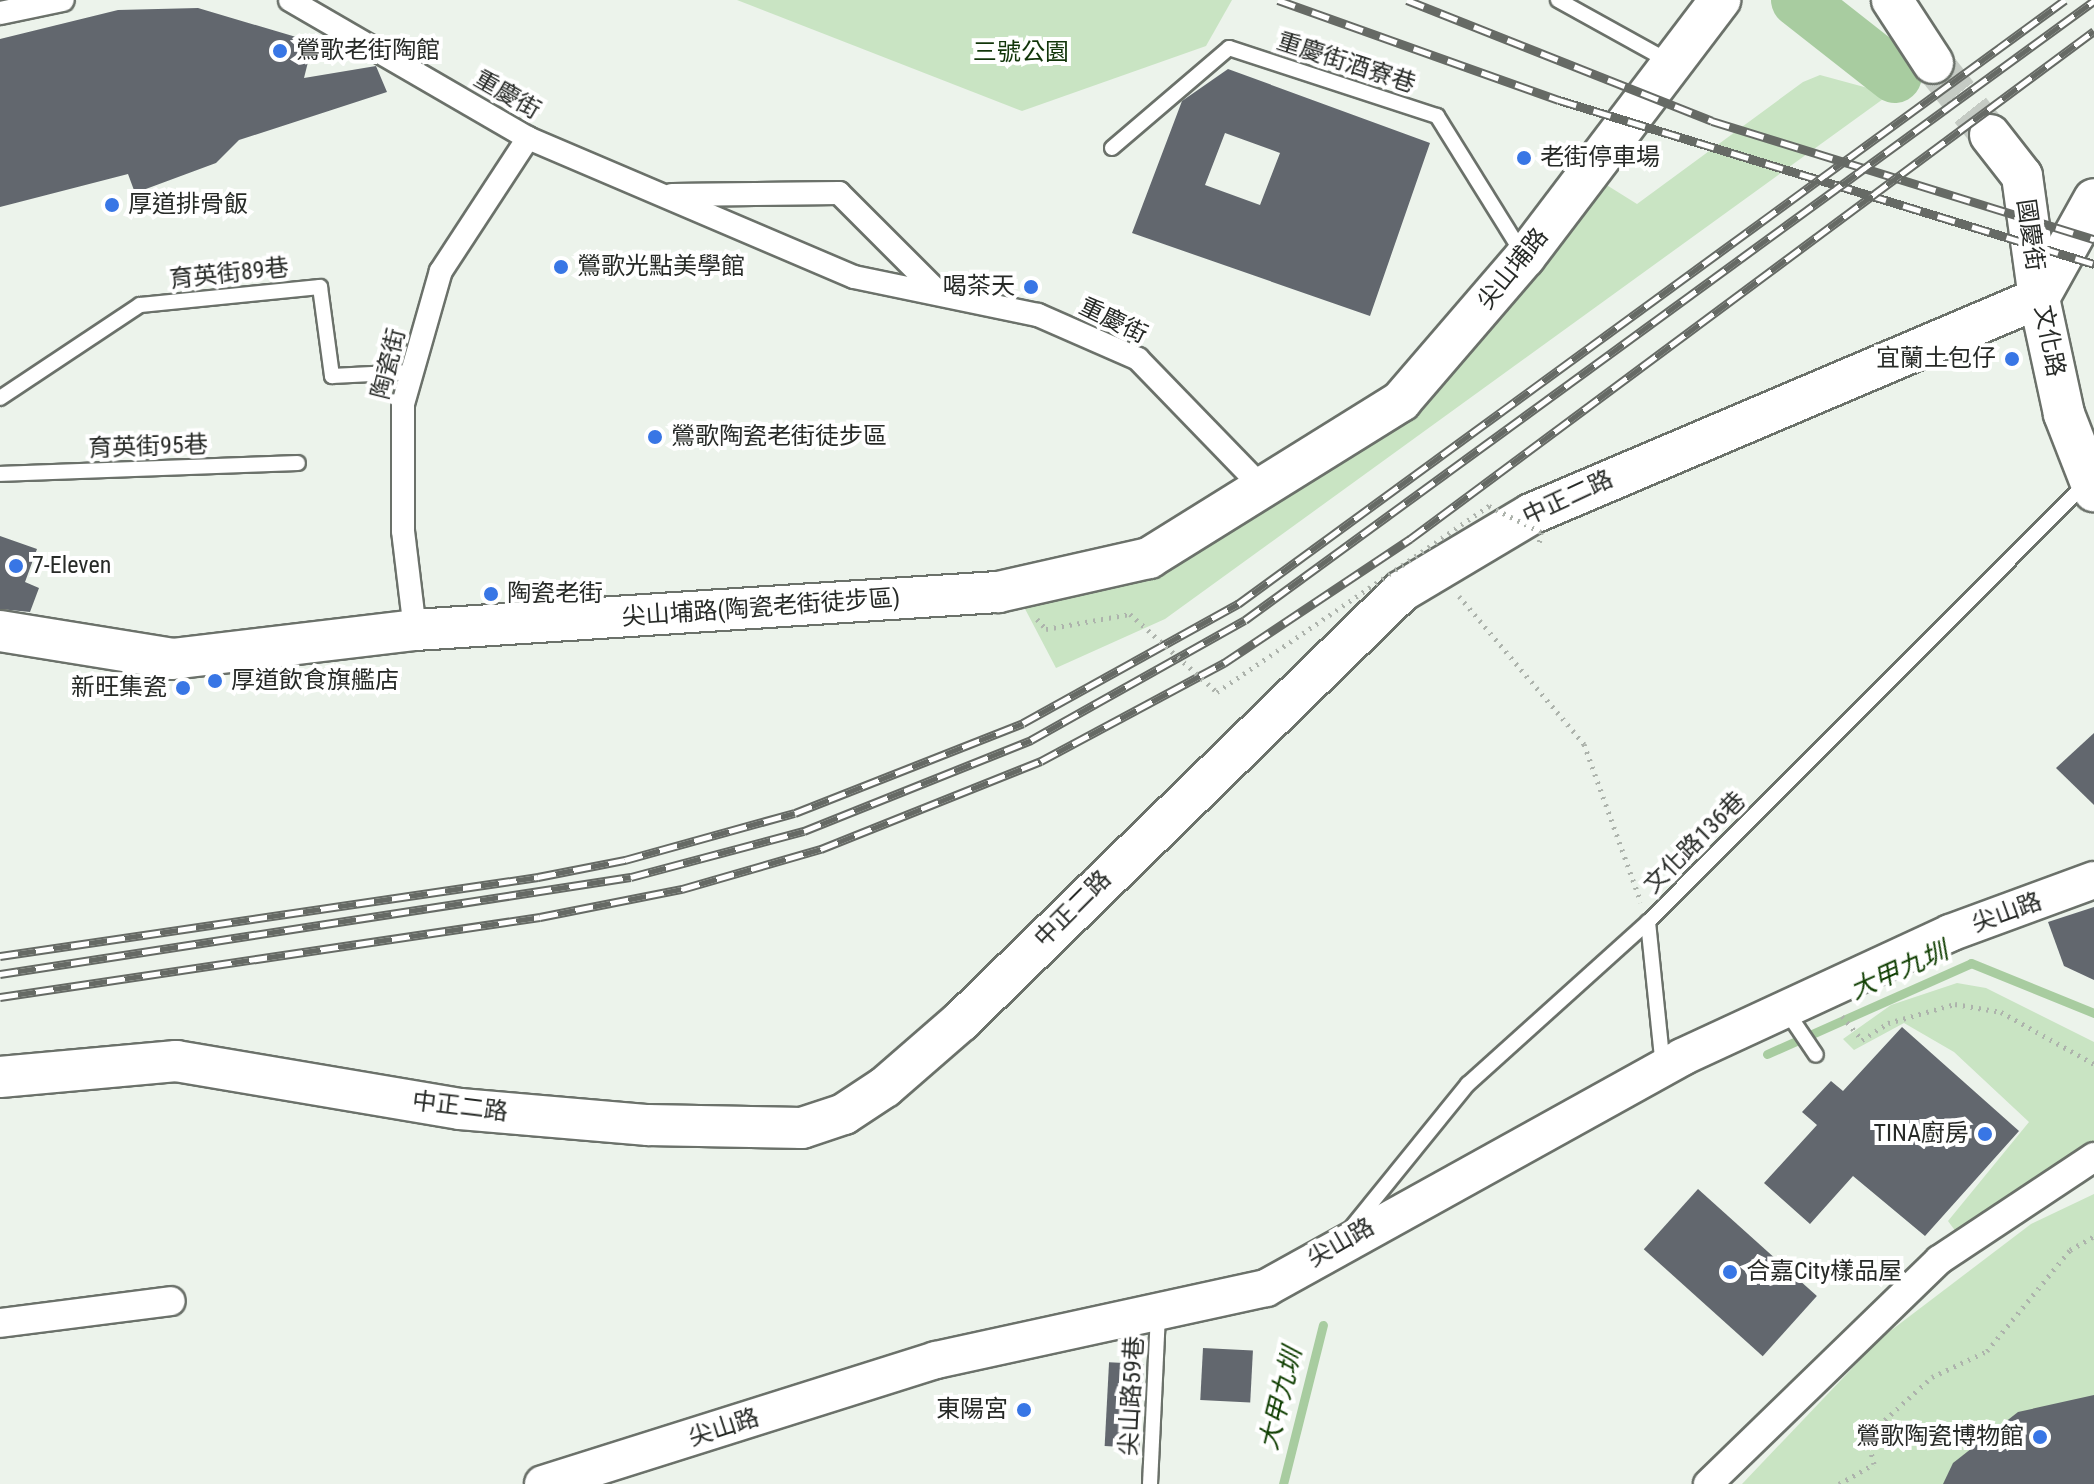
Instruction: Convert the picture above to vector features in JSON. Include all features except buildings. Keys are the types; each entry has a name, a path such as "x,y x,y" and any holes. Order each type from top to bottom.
{"main road":[{"path":"1892,0 1933,63"},
{"name":"尖山埔路","path":"1262,487 1401,401 1525,257 1719,1"},
{"name":"國慶街","path":"1990,135 2022,176 2039,298"},
{"name":"文化路","path":"2092,486 2064,414 2039,298 2094,199"},
{"name":"中正二路","path":"0,1077 176,1061 460,1109 648,1125 802,1128 844,1114 885,1087 961,1021 1402,591 1531,514 2039,298"},
{"name":"尖山埔路(陶瓷老街徒步區)","path":"0,631 172,659 415,630 1025,588 1149,558 1262,487"}],"street":[{"path":"0,13 63,0"},
{"name":"重慶街","path":"290,0 528,138 854,277 1038,315 1138,359 1262,487"},
{"name":"陶瓷街","path":"415,630 403,531 403,404 441,271 528,138"},
{"name":"重慶街","path":"664,195 839,193 941,295"},
{"name":"尖山路","path":"543,1484 936,1360 1266,1288 1339,1243 1663,1067 1790,1018 1950,933 2094,880"},
{"path":"1708,1484 1939,1260 2094,1157"},
{"path":"0,1323 171,1301"}],"lane":[{"path":"1558,0 1672,63"},
{"name":"重慶街酒寮巷","path":"1112,148 1229,48 1437,116 1525,257"},
{"name":"育英街89巷","path":"0,398 140,305 320,287 332,376 412,372"},
{"name":"育英街95巷","path":"0,474 298,463"},
{"name":"文化路136巷","path":"1339,1243 1468,1084 1648,922 2092,486"},
{"path":"1648,922 1663,1067"},
{"path":"1790,1018 1816,1055"},
{"name":"尖山路59巷","path":"1150,1484 1158,1311"}],"path":[{"path":"1046,629 1130,614 1217,692 1489,506 1541,532 1539,545"},
{"path":"1465,584 1455,590 1470,613 1584,744 1648,922"},
{"path":"1853,1035 1862,1040 1888,1023 1955,1004 2001,1012 2094,1064"},
{"path":"1839,1484 1874,1464 1867,1436 1932,1377 1987,1351 2070,1250 2094,1236"}],"green space":[{"name":"三號公園","path":"737,0 1232,0 1206,46 1022,111"},
{"path":"1820,75 1890,94 1165,619 1056,668 1023,605 1307,472 1605,184 1637,204 1803,82"},
{"path":"1957,983 1986,988 2094,1042 2094,1162 1959,1236 1948,1221 2029,1122 1954,1052 1904,1023 1854,1050 1843,1039 1891,1005"},
{"path":"2094,1194 2094,1484 1742,1484 1881,1338 2031,1224"}],"waterway":[{"path":"1798,0 1895,76"},
{"name":"大甲九圳","path":"1767,1054 1971,963 2094,1013"},
{"name":"大甲九圳","path":"1283,1484 1323,1325"}],"tunnel":[{"path":"1933,63 1990,135"}],"railway":[{"path":"1278,0 1559,100 2094,264"},
{"path":"1407,0 1712,121 2094,239"},
{"path":"0,956 538,877 625,860 795,813 1023,723 1238,604 2065,0"},
{"path":"0,974 631,877 804,831 1031,740 1245,620 2094,1"},
{"path":"0,997 540,917 682,889 821,849 1041,761 1224,663 1410,539 2094,31"}],"place":[{"name":"鶯歌老街陶館","path":"280,51"},
{"name":"老街停車場","path":"1524,158"},
{"name":"厚道排骨飯","path":"112,205"},
{"name":"鶯歌光點美學館","path":"561,267"},
{"name":"喝茶天","path":"1031,287"},
{"name":"宜蘭土包仔","path":"2012,359"},
{"name":"鶯歌陶瓷老街徒步區","path":"655,437"},
{"name":"7-Eleven","path":"16,566"},
{"name":"陶瓷老街","path":"491,594"},
{"name":"厚道飲食旗艦店","path":"215,681"},
{"name":"新旺集瓷","path":"183,688"},
{"name":"TINA廚房","path":"1985,1134"},
{"name":"合嘉City樣品屋","path":"1730,1272"},
{"name":"東陽宮","path":"1024,1410"},
{"name":"鶯歌陶瓷博物館","path":"2040,1437"}]}
